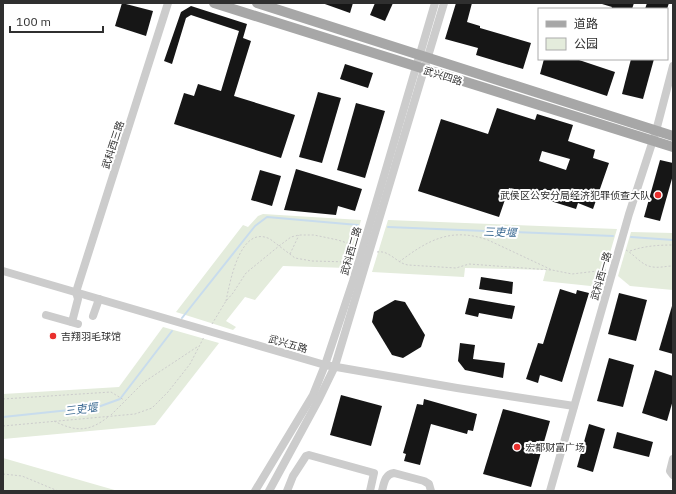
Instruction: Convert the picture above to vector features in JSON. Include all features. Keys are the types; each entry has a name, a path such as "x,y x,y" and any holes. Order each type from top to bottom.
{"main road":[{"name":"武兴四路","path":"214,3 420,68 654,136 673,136"},
{"name":"武兴四路","path":"257,3 424,56 654,136 673,147"}],"street":[{"name":"武科西三路","path":"46,315 75,323 78,299 76,292 168,3"},
{"name":"武科西二路","path":"424,56 435,3"},
{"name":"武科西二路","path":"269,491 319,399 335,366 366,252 420,68 444,3"},
{"name":"武科西一路","path":"550,491 613,269 654,136 673,66"},
{"name":"武科西二路","path":"254,491 313,395 325,365 358,262 366,252"},
{"name":"武兴五路","path":"3,270 207,332 325,365 457,388 574,406"},
{"path":"93,316 99,299"},
{"path":"274,483 288,489 292,478 306,456 309,455 374,473 370,491"},
{"path":"673,459 670,471 673,475"},
{"path":"382,491 386,477 390,473 394,473 424,481 429,484 432,491"},
{"path":"278,474 292,478"}],"path":[{"path":"289,254 299,235"},
{"path":"3,426 135,414 152,408 178,380 190,364 226,301 246,273 291,237 299,235 314,235 338,240 366,252 383,251 400,262 408,265 456,268 469,264 552,270 572,274 613,269"},
{"path":"400,262 412,252 437,239 447,235 458,235 481,237 552,270"},
{"path":"226,301 238,257 246,244 254,237 266,237 295,258 312,261 358,262"},
{"path":"629,252 639,248 658,245 673,245"},
{"path":"620,246 645,265 653,268 673,266"},
{"path":"54,421 71,429 87,428 100,423 110,416 124,400 144,382 199,346"},
{"path":"3,399 111,392 124,400"},
{"path":"3,474 22,476 58,491"}],"green space":[{"path":"263,214 361,220 348,268 283,266 255,300 245,297 226,321 236,327 233,330 176,312 243,225 248,227 258,216"},
{"path":"388,220 617,229 600,287 543,281 546,270 465,268 464,277 372,272"},
{"path":"631,232 673,233 673,290 630,286 618,276"},
{"path":"163,327 219,343 155,425 3,439 3,394 119,387"},
{"path":"3,458 118,491 3,491"}],"building":[{"path":"122,3 153,11 146,36 115,26"},
{"path":"322,3 353,3 350,13"},
{"path":"375,3 393,3 385,21 370,15"},
{"path":"456,3 472,3 467,22 480,26 480,28 531,43 523,69 476,55 478,48 445,39"},
{"path":"634,3 632,8 612,8 602,4"},
{"path":"647,3 669,3 667,8 645,8"},
{"path":"191,6 247,24 243,38 251,41 234,96 295,115 281,158 174,124 184,93 194,96 198,84 221,91 239,31 191,15 186,18 172,64 164,61 181,12"},
{"path":"544,60 579,60 615,72 607,96 540,74"},
{"path":"631,60 654,60 643,99 622,94"},
{"path":"345,64 373,73 368,88 340,79"},
{"path":"318,92 341,98 322,163 299,157"},
{"path":"356,103 385,111 365,178 337,170"},
{"path":"497,108 535,120 537,114 573,125 568,141 595,150 593,158 609,163 593,209 578,203 576,209 509,188 499,217 418,191 441,119 488,134","holes":["542,151 570,159 566,170 539,161"]},
{"path":"660,160 673,163 673,175 660,221 644,217"},
{"path":"296,169 362,189 355,211 338,206 336,215 284,210"},
{"path":"260,170 281,176 272,206 251,200"},
{"path":"481,277 513,282 512,294 479,289"},
{"path":"560,289 576,294 577,290 589,293 562,382 540,375 538,383 526,379 538,343 543,344"},
{"path":"619,293 647,300 636,341 608,334"},
{"path":"469,298 515,306 512,319 479,313 478,317 465,314"},
{"path":"395,300 405,302 425,335 421,347 403,358 392,355 372,322 374,312"},
{"path":"672,306 673,307 673,354 659,350"},
{"path":"460,343 475,345 473,359 505,363 503,378 465,370 458,361"},
{"path":"609,358 634,365 623,407 597,401"},
{"path":"655,370 673,376 673,400 667,421 642,413"},
{"path":"341,395 382,406 371,446 330,435"},
{"path":"424,399 477,414 473,431 468,430 467,434 431,424 420,465 404,461 406,454 403,453 417,404 423,405"},
{"name":"宏都财富广场","path":"503,409 550,421 531,487 483,474"},
{"path":"589,424 605,429 593,472 577,467"},
{"path":"617,432 653,442 649,457 613,448"}],"waterway":[{"name":"三吏堰","path":"182,318 255,226 267,217 358,225"},
{"name":"三吏堰","path":"388,227 613,236"},
{"name":"三吏堰","path":"631,237 673,240"},
{"name":"三吏堰","path":"3,417 98,407 120,399 172,331"}],"place":[{"name":"武侯区公安分局经济犯罪侦查大队","path":"658,195"},
{"name":"吉翔羽毛球馆","path":"53,336"},
{"name":"宏都财富广场","path":"517,447"}]}
